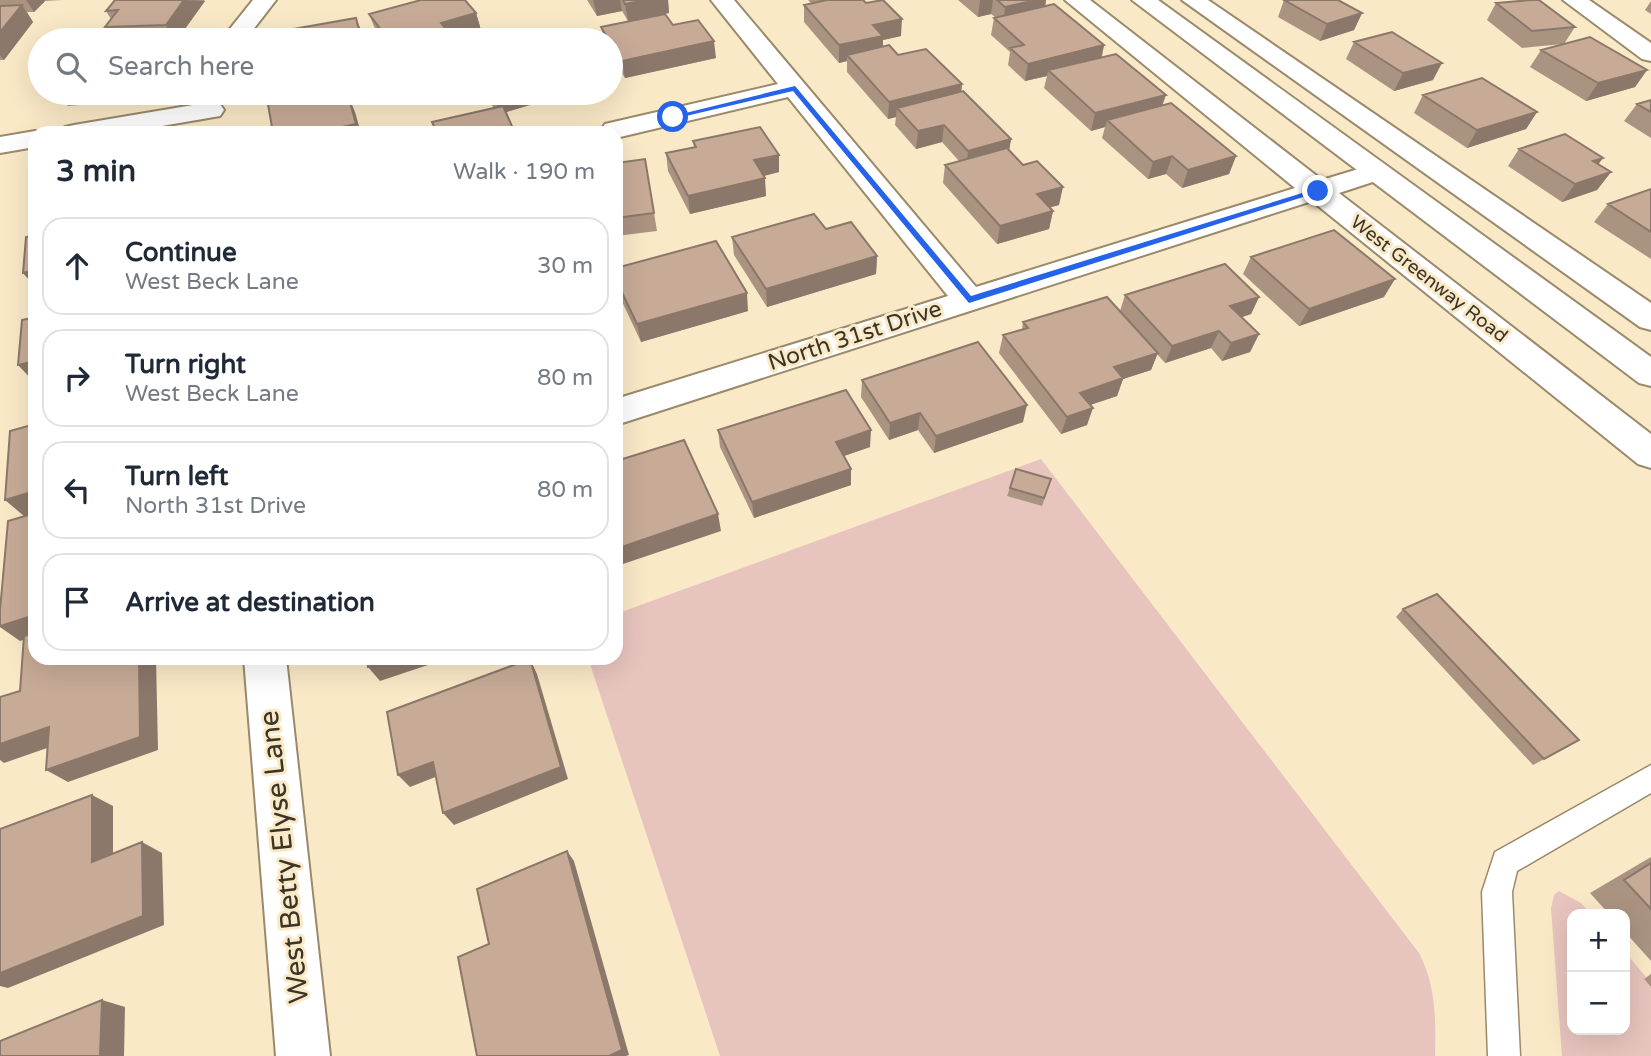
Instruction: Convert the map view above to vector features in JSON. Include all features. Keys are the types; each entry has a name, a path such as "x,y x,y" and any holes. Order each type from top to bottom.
{"street":[{"path":"243,28 265,0"},
{"path":"722,0 969,300"},
{"name":"West Greenway Road","path":"1076,0 1651,454"},
{"path":"1143,0 1651,374"},
{"path":"1193,0 1651,319"},
{"path":"1574,0 1651,54"},
{"path":"623,128 795,88"},
{"path":"120,126 211,112"},
{"path":"0,145 28,140"},
{"name":"North 31st Drive","path":"623,410 1375,172"},
{"name":"West Betty Elyse Lane","path":"266,665 303,1056"}],"lane":[{"path":"1504,1056 1497,892 1505,862 1651,778"}],"shaded area":[{"path":"1041,459 1419,953 1432,990 1435,1056 720,1056 590,665 623,665 623,611"},
{"path":"1559,891 1586,909 1567,909 1567,1035 1630,1035 1630,958 1651,987 1651,1056 1562,1056 1551,908 1554,895"}],"building":[{"path":"115,0 184,0 166,25 105,27 118,10 106,11"},
{"path":"421,0 465,0 476,13 441,23 445,28 380,28 369,14"},
{"path":"623,0 645,0 625,4"},
{"path":"827,0 863,0 866,3 883,0 902,19 873,25 883,36 839,45 804,5"},
{"path":"997,0 1036,0 1005,7"},
{"path":"1284,0 1338,0 1362,13 1327,24"},
{"path":"1539,0 1575,27 1532,31 1496,3"},
{"path":"1054,4 1104,45 1028,64 1010,48 1024,45 994,18"},
{"path":"22,5 0,32 0,6"},
{"path":"665,14 673,25 698,20 714,41 623,61 623,28 601,27"},
{"path":"356,18 358,28 299,28"},
{"path":"1392,32 1442,63 1403,73 1354,42"},
{"path":"1590,37 1647,70 1598,83 1541,50"},
{"path":"889,45 898,55 926,49 962,84 889,102 847,55"},
{"path":"1116,54 1166,95 1095,113 1048,70"},
{"path":"1482,78 1537,112 1477,130 1423,95"},
{"path":"963,91 1011,139 968,151 944,125 918,131 897,108"},
{"path":"1651,100 1651,112 1637,104"},
{"path":"1171,103 1236,156 1188,170 1172,156 1153,162 1107,120"},
{"path":"268,105 351,105 356,124 347,126 272,126"},
{"path":"503,106 512,126 434,126 432,122"},
{"path":"760,127 779,155 754,160 765,178 688,196 666,153 696,147 693,141"},
{"path":"1565,134 1603,158 1593,161 1611,172 1575,184 1519,149"},
{"path":"1007,148 1023,165 1037,161 1063,187 1037,194 1053,211 1000,226 945,165"},
{"path":"645,159 654,213 623,217 623,162"},
{"path":"1651,189 1651,232 1608,204"},
{"path":"814,214 826,229 851,222 877,256 766,289 732,237"},
{"path":"1334,230 1395,279 1309,309 1251,257"},
{"path":"26,237 28,272 23,273"},
{"path":"716,241 747,293 637,324 623,295 623,266"},
{"path":"1225,264 1259,297 1230,306 1259,334 1231,343 1219,331 1172,346 1125,295"},
{"path":"1107,297 1158,353 1114,367 1123,378 1080,393 1093,408 1067,417 1003,335 1028,328 1023,322"},
{"path":"28,319 28,363 18,365 22,320"},
{"path":"978,342 1027,405 936,436 920,413 890,423 862,380"},
{"path":"846,390 871,430 836,442 851,469 752,502 718,430"},
{"path":"28,426 28,493 5,500 10,431"},
{"path":"684,440 718,514 623,547 623,459"},
{"path":"1016,469 1051,479 1044,498 1010,488"},
{"path":"28,515 28,617 0,626 0,610 8,521"},
{"path":"1437,594 1579,740 1544,759 1403,609"},
{"path":"28,635 28,665 139,665 140,737 46,770 49,727 0,744 0,697 20,691 24,636"},
{"path":"514,665 532,665 561,767 443,813 433,762 398,775 387,712"},
{"path":"92,795 92,862 142,842 143,916 0,973 0,829"},
{"path":"567,851 622,1050 609,1056 477,1056 458,957 489,944 477,889"},
{"path":"1651,863 1651,909 1624,880"},
{"path":"102,1000 100,1056 0,1056 0,1041"}],"route":[{"path":"673,117 795,88 969,300 1318,191"}]}
